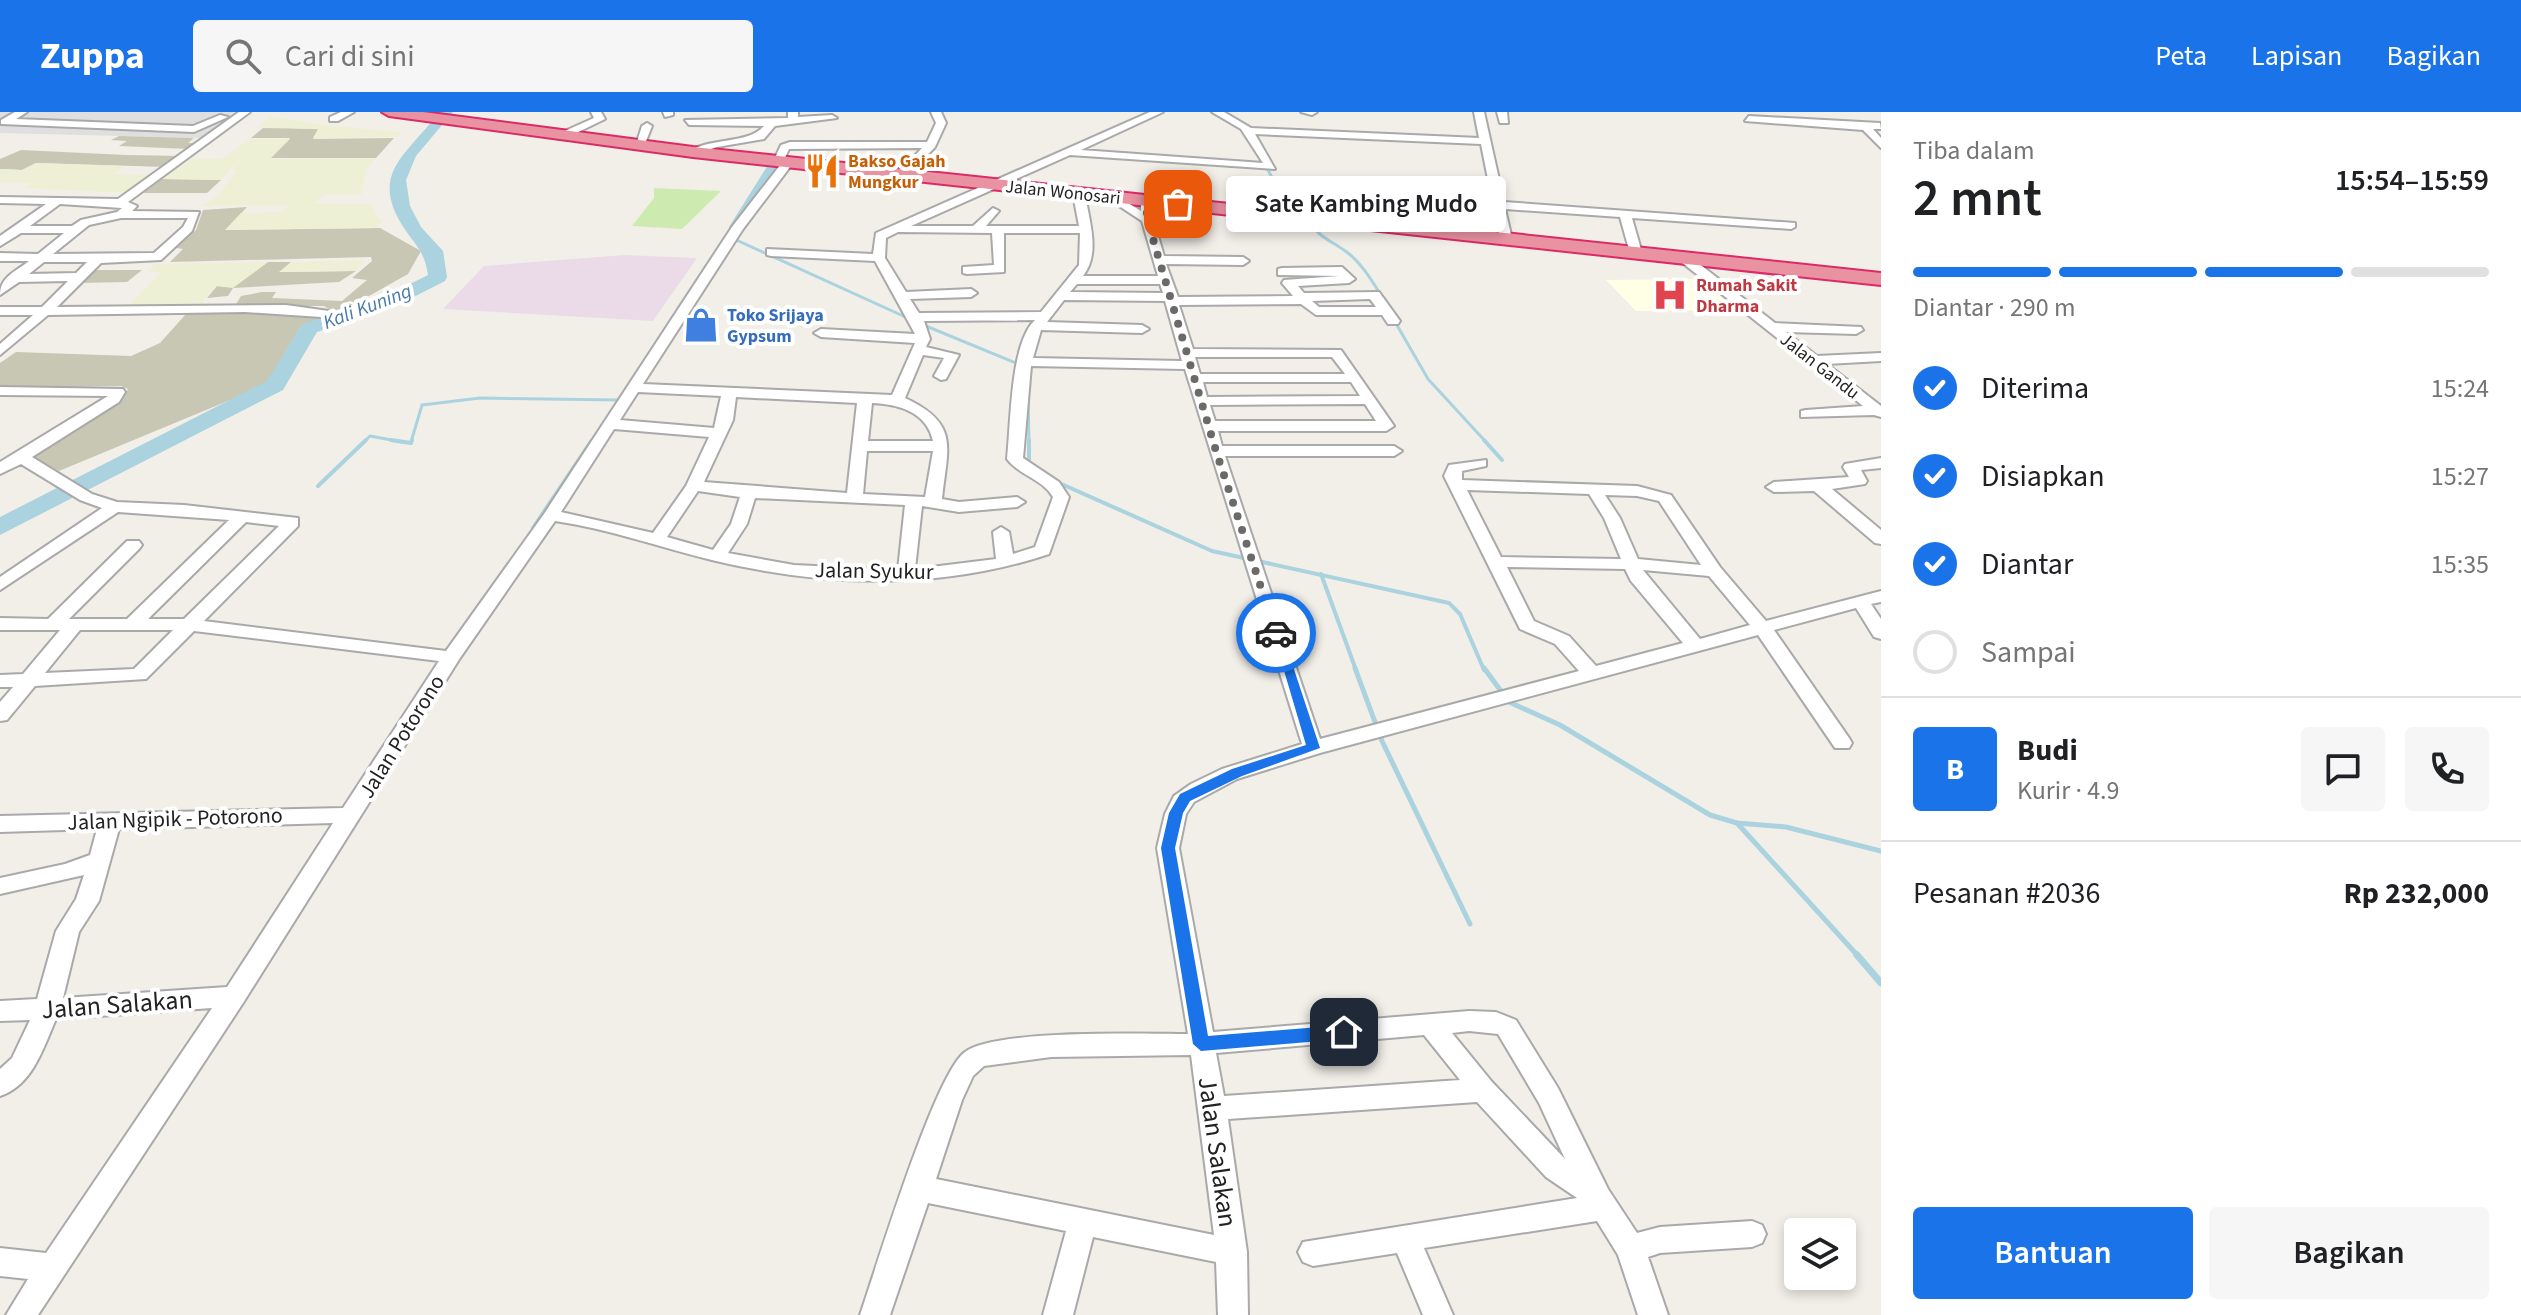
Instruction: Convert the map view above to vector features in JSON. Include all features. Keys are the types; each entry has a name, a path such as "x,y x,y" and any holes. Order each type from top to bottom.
{"highway":[{"name":"Jalan Wonosari","path":"389,112 574,131 639,146 1113,198 1147,210 1307,218 1881,279"}],"street":[{"path":"22,112 5,122 194,129 211,125 230,113"},
{"path":"75,124 97,112"},
{"path":"205,112 244,113"},
{"path":"334,119 349,112"},
{"path":"574,131 600,119 596,112"},
{"path":"902,175 931,145 941,123 936,112"},
{"path":"941,376 952,355 918,330 879,258 880,236 1158,112"},
{"path":"1070,152 1271,167 1248,131 1217,112"},
{"path":"1306,112 1312,112"},
{"path":"1479,112 1484,141 1491,153 1506,239"},
{"path":"1847,112 1880,126"},
{"path":"0,291 73,230 87,220 118,209 244,113"},
{"path":"689,122 772,123 793,116 832,115 828,144"},
{"path":"1749,119 1880,126"},
{"path":"693,152 715,144 760,137 772,123"},
{"path":"639,146 647,126"},
{"path":"1866,127 1881,145"},
{"path":"1248,131 1484,141"},
{"path":"1337,143 1491,153"},
{"path":"775,162 787,146 931,145"},
{"path":"834,168 853,153"},
{"name":"Jalan Potorono","path":"21,1315 234,996 451,657 635,388 730,240 775,162"},
{"path":"1079,194 1087,255 1077,280 1167,280"},
{"path":"0,257 157,257 188,229 195,214 1,200"},
{"path":"7,235 56,202"},
{"path":"1500,205 1791,225"},
{"path":"1147,210 1216,451 1313,748"},
{"path":"984,245 980,230 993,211"},
{"path":"1626,215 1626,226 1636,253"},
{"path":"894,231 1085,229"},
{"path":"7,235 73,230"},
{"path":"967,270 1001,269 998,230"},
{"path":"771,252 879,258"},
{"name":"Jalan Gandu","path":"1684,258 1878,412"},
{"path":"0,351 98,259"},
{"path":"1162,260 1243,261"},
{"path":"1282,272 1342,271 1349,279 1288,283 1316,311 1389,316"},
{"path":"0,279 79,277"},
{"name":"Jalan Syukur","path":"551,515 717,556 794,568 906,576 1005,562 1043,550 1061,497 1057,487 1028,472 1015,459 1024,366 1039,321 1055,300 1077,280"},
{"path":"899,296 1055,300 1302,298"},
{"path":"0,311 157,312 263,307 315,308 331,315"},
{"path":"821,333 1039,321 1142,329"},
{"path":"1770,327 1856,330"},
{"path":"897,400 918,330"},
{"path":"1192,366 1336,353 1386,426 1211,426"},
{"path":"1812,360 1881,357"},
{"path":"1024,366 1192,366 1356,378"},
{"path":"635,388 897,400 931,417 941,446 933,502"},
{"path":"0,391 118,392 114,399 0,469"},
{"path":"657,539 694,486 725,420 729,393"},
{"path":"854,499 865,398"},
{"path":"1203,401 1370,400"},
{"path":"1806,414 1878,412"},
{"path":"610,424 718,433"},
{"path":"860,446 941,446"},
{"path":"1216,451 1394,451"},
{"path":"0,455 21,457 66,486 115,507 292,522 139,675 0,681"},
{"path":"1480,463 1455,468 1452,476 1493,562 1527,625 1562,640 1593,675"},
{"path":"1774,487 1859,481 1851,467 1881,463"},
{"path":"1457,485 1637,491 1665,498 1714,571 1764,630 1842,743"},
{"path":"694,486 749,493 829,491 854,499 933,502 959,507 1017,502"},
{"path":"1818,486 1881,539"},
{"path":"1594,490 1634,564 1637,577 1697,647"},
{"path":"717,556 739,524 749,493"},
{"path":"906,576 914,501"},
{"path":"0,585 115,507"},
{"path":"130,627 242,516"},
{"path":"1001,532 1005,562"},
{"path":"52,625 133,545"},
{"path":"1493,562 1634,564 1714,571"},
{"name":"Jalan Salakan","path":"1233,1315 1232,1252 1215,1108 1168,848 1176,813 1185,797 1237,773 1313,748 1764,630 1881,596"},
{"path":"1861,602 1881,633"},
{"path":"0,624 192,625 451,657"},
{"path":"0,715 73,626"},
{"name":"Jalan Ngipik - Potorono","path":"0,824 351,815"},
{"path":"0,1085 22,1065 47,1010 68,931 87,901 110,819"},
{"path":"0,886 69,872 100,860"},
{"name":"Jalan Salakan","path":"0,1011 234,996"},
{"path":"875,1315 949,1100 964,1069 975,1058 987,1053 1051,1046 1201,1044 1469,1021 1496,1022 1507,1027 1549,1096 1602,1202 1631,1249 1653,1315"},
{"path":"1430,1024 1483,1090 1556,1168 1602,1202"},
{"path":"1215,1108 1483,1090"},
{"path":"917,1188 1232,1252"},
{"path":"1313,1252 1406,1239 1602,1202"},
{"path":"1058,1315 1083,1220"},
{"path":"1631,1249 1660,1240 1752,1234"},
{"path":"1406,1239 1438,1315"},
{"path":"0,1262 52,1267"}],"shaded area":[{"path":"0,112 234,112 201,138 0,133"},
{"path":"270,116 401,132 398,137 313,138 318,129 259,127"},
{"path":"263,128 319,129 313,139 394,138 376,158 269,158 290,138 251,138"},
{"path":"119,136 194,138 188,143 197,143 189,149 119,146 127,141 111,140"},
{"path":"250,139 290,139 270,159 376,158 366,170 362,194 324,195 314,204 372,204 378,219 384,220 376,228 225,230 241,213 282,212 289,205 203,206 218,195 236,172 233,169 238,161 221,180 162,179 192,159 222,159"},
{"path":"21,150 182,156 166,167 36,163 22,170 0,169 0,159"},
{"path":"36,163 125,166 113,174 156,175 131,193 24,188 32,183 0,182 0,169 22,170"},
{"path":"162,179 221,180 207,193 143,193"},
{"path":"247,207 226,230 380,228 421,251 408,274 337,314 324,306 235,306 241,296 262,292 276,292 272,298 342,301 367,280 352,278 372,261 371,257 170,262 183,249 176,248 196,230 203,210"},
{"path":"624,255 697,258 653,321 443,309 484,266"},
{"path":"365,260 356,271 279,272 291,262"},
{"path":"268,262 291,262 281,272 356,271 339,282 233,288 228,296 207,298 217,286 233,287"},
{"path":"268,262 233,288 216,286 198,308 124,310 161,273 148,271 155,264"},
{"path":"96,270 142,270 127,282 80,283"},
{"name":"Rumah Sakit Dharma","path":"1702,279 1736,310 1636,311 1606,280"},
{"path":"318,313 323,316 299,329 266,385 59,471 25,453 92,418 124,397 128,389 121,386 0,388 0,363 16,352 131,356 160,343 186,314"}],"green space":[{"path":"654,188 721,191 682,229 632,226 654,198"}],"waterway":[{"name":"Kali Kuning","path":"0,527 275,385 309,328 389,302 438,277 434,251 415,230 401,206 398,180 409,154 446,112"},
{"path":"734,227 773,164 762,156 752,155"},
{"path":"1266,166 1277,187 1272,188 1282,203 1292,204 1301,214"},
{"path":"1308,221 1366,272 1391,311"},
{"path":"732,238 912,320"},
{"path":"1394,320 1428,379 1486,442"},
{"path":"921,324 1023,366"},
{"path":"1028,395 1029,442"},
{"path":"411,442 422,405 480,398 619,400"},
{"path":"591,442 619,400"},
{"path":"366,440 370,436 393,440"},
{"path":"318,486 366,440"},
{"path":"393,440 411,443 412,440"},
{"path":"393,440 402,442"},
{"path":"533,528 592,440"},
{"path":"1484,440 1502,460"},
{"path":"1029,442 1029,464"},
{"path":"1057,482 1212,551 1321,575"},
{"path":"1321,575 1449,603 1460,614 1484,670"},
{"path":"1321,575 1356,670"},
{"path":"1355,668 1382,741 1470,924"},
{"path":"1484,668 1509,702 1560,725 1710,815 1737,823"},
{"path":"1737,823 1786,827 1881,851"},
{"path":"1737,823 1859,957"},
{"path":"1857,955 1881,983"}],"way so far":[{"path":"1178,204 1147,201 1147,219 1174,301 1216,451 1276,633"}],"place":[{"name":"Bakso Gajah Mungkur","path":"822,171"},
{"name":"Sate Kambing Mudo","path":"1178,204"},
{"name":"Rumah Sakit Dharma","path":"1670,295"},
{"name":"Toko Srijaya Gypsum","path":"701,325"}],"route":[{"path":"1276,633 1313,748 1237,773 1185,797 1176,813 1168,848 1178,911 1201,1044 1344,1032"}]}
